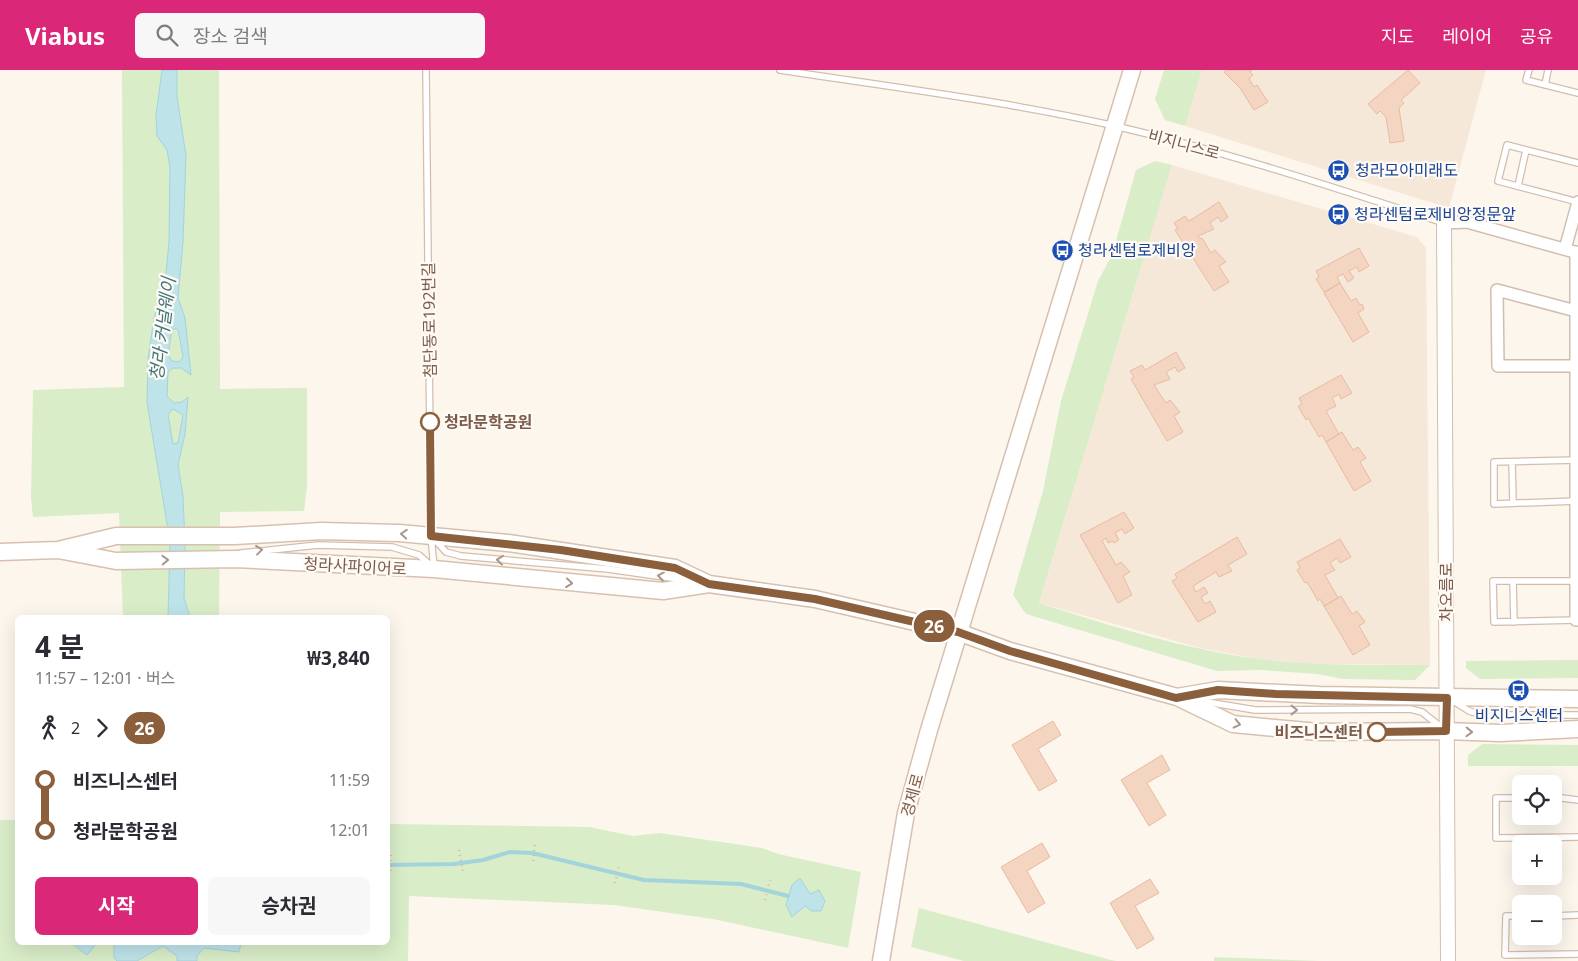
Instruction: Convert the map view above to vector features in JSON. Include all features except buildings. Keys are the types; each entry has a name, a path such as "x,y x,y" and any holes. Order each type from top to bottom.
{"main road":[{"name":"경제로","path":"881,961 906,813 958,632 1132,70"},
{"path":"58,550 116,536 235,536 321,532 431,536 561,550 675,568 709,584 815,599 958,632 1010,651 1176,698 1233,724 1318,732 1446,731 1500,733 1578,729"},
{"name":"청라사파이어로","path":"0,552 58,550 116,561 235,559 434,569 663,591 709,584"},
{"path":"1176,698 1218,690 1276,694 1578,699"}],"street":[{"path":"1577,620 1577,323 1573,251 1578,202"},
{"name":"비지니스로","path":"1444,223 1467,222 1573,251"},
{"name":"차오름로","path":"1444,223 1448,961"},
{"path":"1576,311 1497,290 1498,366 1577,366"}],"lane":[{"name":"첨단동로192번길","path":"426,70 431,536 434,569"},
{"name":"비지니스로","path":"780,70 965,98 1115,126 1276,168 1444,223"},
{"path":"1529,70 1526,80 1578,94"},
{"path":"1544,85 1548,70"},
{"path":"1578,163 1507,145 1498,181 1578,202"},
{"path":"1518,186 1526,150"},
{"path":"1577,460 1494,462 1494,504 1577,501"},
{"path":"1512,462 1513,503"},
{"path":"211,559 285,547 318,545 392,547 419,555 434,569"},
{"path":"1577,576 1493,581 1494,622 1577,620"},
{"path":"1513,581 1514,622"},
{"path":"1176,698 1255,710 1410,709 1422,712 1446,731"},
{"path":"1447,698 1469,711 1483,715 1578,715"},
{"path":"1512,798 1496,798 1496,838 1578,837"},
{"path":"1562,798 1578,800"},
{"path":"1562,916 1578,915"},
{"path":"1512,916 1506,916 1505,955 1578,954"}],"path":[{"path":"533,861 535,844"},
{"path":"460,850 463,872"},
{"path":"391,855 391,874"},
{"path":"615,883 619,866"},
{"path":"765,900 770,880"}],"shaded area":[{"name":"청라모아미래도","path":"1202,70 1486,70 1449,208 1185,126"},
{"name":"청라센텀로제비앙","path":"1172,165 1417,237 1426,248 1430,665 1312,664 1257,659 1200,648 1039,603"}],"green space":[{"path":"122,70 219,70 220,389 307,388 307,487 304,511 220,512 219,615 123,615 119,513 33,517 31,498 33,390 124,387"},
{"path":"1164,70 1202,70 1185,126 1165,120 1155,99"},
{"path":"1155,161 1172,165 1039,603 1148,636 1232,655 1302,663 1430,665 1415,680 1343,679 1318,674 1260,670 1217,671 1026,614 1013,595 1043,491 1061,401 1098,281 1112,255 1136,170"},
{"path":"1578,660 1578,678 1480,679 1466,668 1466,661"},
{"path":"1482,744 1578,745 1578,766 1468,766 1468,755"},
{"path":"0,820 15,820 15,945 390,945 390,824 589,827 633,836 660,833 762,848 778,854 861,872 848,948 713,919 614,905 409,896 408,961 0,961"},
{"path":"919,908 1116,961 964,961 911,947"},
{"path":"1214,957 1319,961 1214,961"}],"water":[{"name":"청라 커널웨이","path":"162,70 177,70 177,96 186,156 183,242 178,298 185,318 191,375 181,368 173,368 168,372 167,396 174,403 182,402 188,397 185,434 178,465 183,496 185,543 184,598 189,615 168,615 170,542 147,402 148,359 154,318 166,274 169,241 170,168 167,150 157,136 156,115","holes":["172,329 178,329 183,357 179,362 172,361 168,355","173,409 183,415 178,443 173,444 168,414"]},
{"path":"800,878 810,894 819,890 825,901 821,911 811,911 805,906 792,917 786,905 792,885"},
{"path":"74,945 95,945 87,955"},
{"path":"114,945 241,945 239,952 204,948 197,956 197,961 177,961 177,956 163,946 137,961 117,961 114,958"}],"waterway":[{"path":"390,865 454,864 483,860 510,852 532,853 644,880 741,884 788,896"}],"bus line":[{"name":"26","path":"430,422 431,536 508,543 675,568 709,584 815,599 958,632 1010,651 1176,698 1218,690 1320,696 1447,698 1446,731 1377,732"}],"place":[{"name":"청라모아미래도","path":"1339,170"},
{"name":"청라센텀로제비앙정문앞","path":"1338,214"},
{"name":"청라센텀로제비앙","path":"1062,250"},
{"name":"청라문학공원","path":"430,422"},
{"name":"비지니스센터","path":"1519,691"},
{"name":"비즈니스센터","path":"1377,732"}]}
